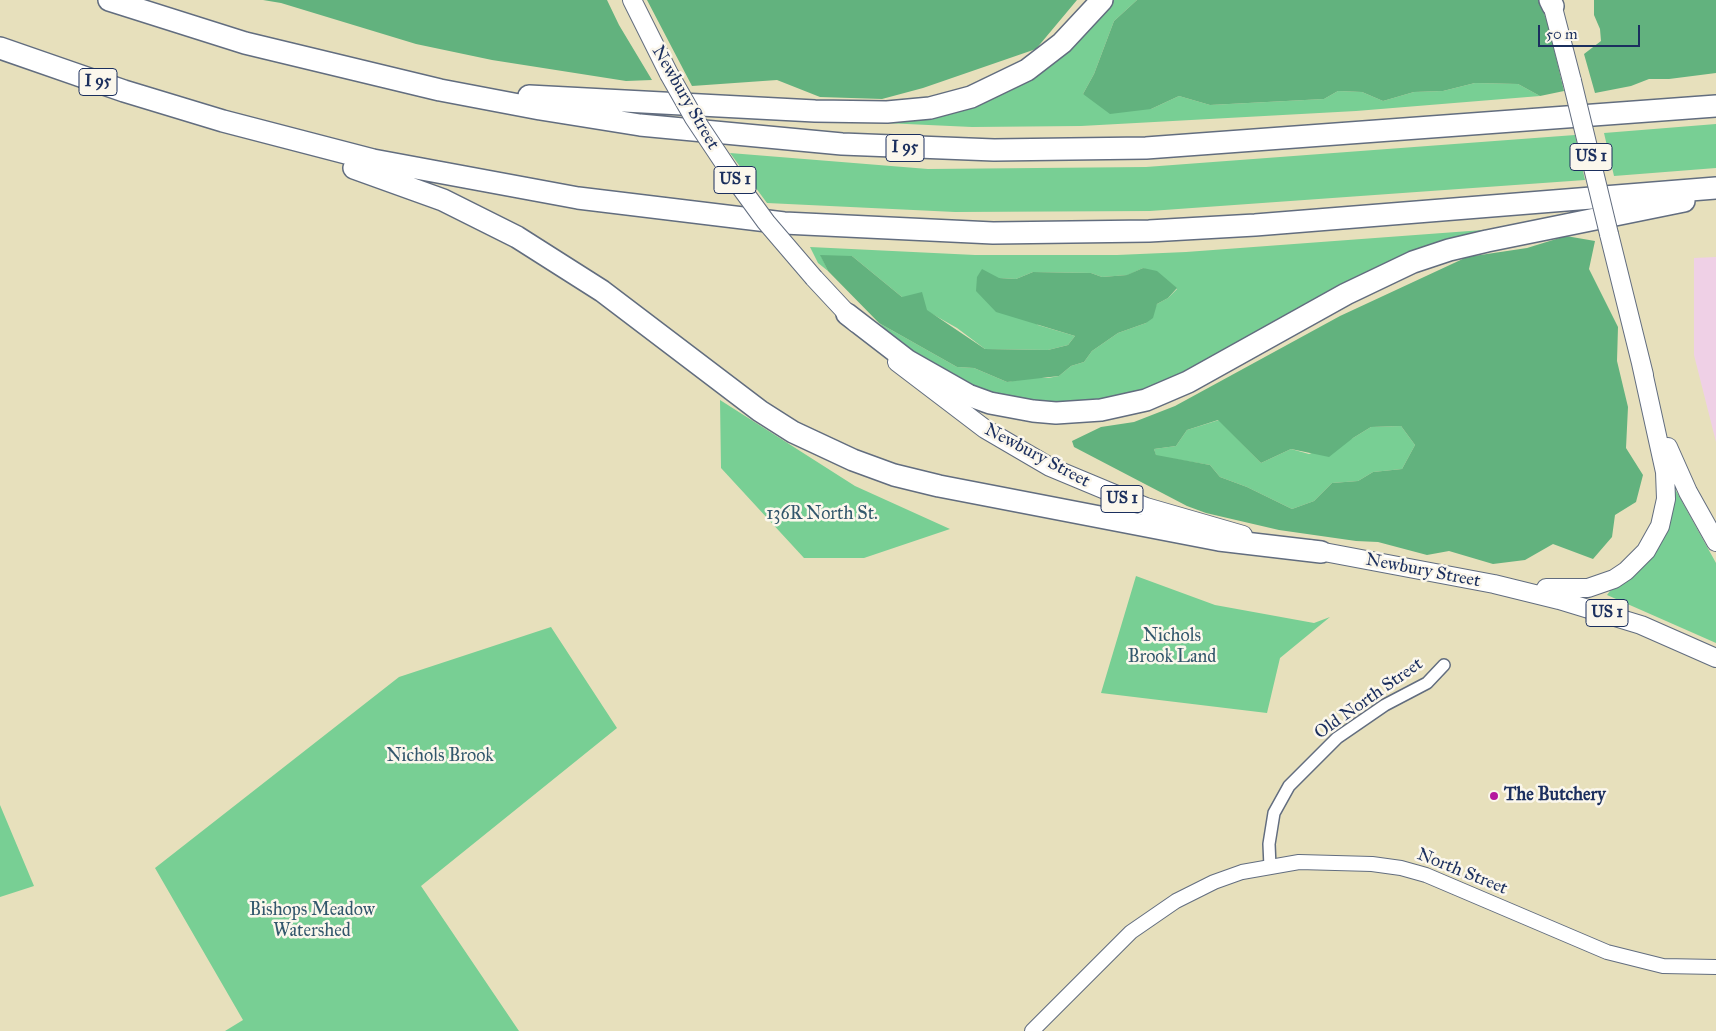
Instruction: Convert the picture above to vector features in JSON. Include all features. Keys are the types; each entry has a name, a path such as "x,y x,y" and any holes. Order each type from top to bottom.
{"highway":[{"name":"I 95","path":"109,0 261,47 440,90 590,118 703,132 825,143 926,149 1096,150 1198,146 1716,106"},
{"path":"440,90 789,110 910,111 971,98 1027,70 1062,43 1102,0"},
{"name":"I 95","path":"0,48 172,106 357,156 534,191 723,217 879,229 1045,233 1203,228 1716,188"},
{"path":"172,106 407,185 482,218 586,280 760,411 812,442 852,460 902,477 954,489 1219,540 1321,552"},
{"path":"847,314 908,361 968,395 1032,411 1056,413 1101,410 1146,400 1188,382 1346,294 1430,256 1508,236 1616,216 1716,194"}],"main road":[{"name":"Newbury Street","path":"632,0 669,74 703,132 750,201 814,278 847,314 885,351 936,394 984,429 1050,467 1098,489 1172,516 1263,540 1494,584 1615,616 1667,635 1716,658"},
{"name":"US 1","path":"1552,2 1641,363 1670,453 1688,492 1716,542"},
{"path":"1494,584 1561,590 1588,588 1620,575 1646,551 1660,526 1666,499 1666,486 1641,363"}],"street":[{"name":"Old North Street","path":"1270,867 1270,844 1274,812 1289,786 1338,738 1385,706 1426,683 1444,666"},
{"name":"North Street","path":"1035,1030 1131,932 1158,913 1214,882 1242,872 1299,862 1330,861 1401,868 1434,879 1607,952 1663,966 1716,967"}],"shaded area":[{"path":"1716,257 1716,442 1694,355 1694,258"}],"green space":[{"path":"263,0 607,0 619,25 652,80 626,81 492,60 416,44 281,3"},
{"path":"647,0 1077,0 1036,49 923,88 882,99 820,97 777,80 692,86"},
{"path":"1113,0 1137,0 1114,21 1094,74 1083,94 1151,109 1179,96 1210,105 1324,99 1338,91 1362,92 1383,101 1414,92 1443,91 1475,83 1518,84 1540,96 1356,111 1081,126 972,127 885,123 886,119 966,107 1012,90 1050,66"},
{"path":"1137,0 1539,0 1548,24 1564,91 1540,96 1518,84 1475,83 1443,91 1414,92 1383,101 1362,92 1338,91 1324,99 1210,105 1179,96 1151,109 1110,114 1083,94 1094,74 1114,21"},
{"path":"1594,0 1716,0 1716,73 1669,79 1649,79 1631,86 1595,93 1584,54 1601,41 1600,29 1594,15"},
{"path":"1716,124 1716,168 1614,176 1604,133"},
{"path":"1575,135 1585,180 1150,211 955,212 767,203 730,153 928,169 1146,167"},
{"path":"1483,230 1480,234 1153,389 1087,404 1060,405 995,395 965,384 900,344 879,323 957,367 974,368 1007,382 1029,378 1048,378 1059,376 1071,366 1084,362 1092,351 1118,333 1146,323 1157,304 1168,298 1177,289 1168,281 1143,268 1128,275 1102,277 1091,273 1033,272 1016,279 999,278 1038,325 1075,336 1068,345 1048,350 985,349 957,328 902,297 852,256 821,256 828,271 818,263 810,247 975,255 1117,255 1186,252"},
{"path":"1566,236 1595,241 1589,269 1618,327 1617,361 1628,407 1626,448 1643,475 1636,502 1615,515 1612,537 1593,559 1553,544 1525,560 1493,564 1449,551 1427,555 1378,542 1356,541 1279,530 1206,513 1187,506 1074,447 1072,441 1101,427 1134,422 1175,406 1340,316 1467,257 1527,248","holes":["1218,420 1261,463 1291,449 1329,457 1353,438 1371,427 1401,426 1415,445 1402,469 1373,472 1358,481 1332,483 1314,501 1292,509 1247,487 1220,477 1210,465 1156,455 1154,449 1176,446 1187,430"]},
{"path":"820,255 852,256 902,297 922,292 927,310 985,349 1048,350 1068,345 1075,336 996,312 976,291 977,277 982,269 999,278 1016,279 1033,272 1091,273 1102,277 1127,275 1143,268 1157,271 1177,288 1168,298 1157,304 1153,318 1146,323 1118,333 1092,351 1084,362 1071,366 1059,376 1007,382 974,368 957,367 879,323 828,271"},
{"name":"136R North St.","path":"720,400 855,486 950,529 864,558 804,558 721,468"},
{"path":"1219,420 1261,463 1291,449 1309,454 1353,438 1371,427 1401,426 1415,445 1402,469 1373,472 1358,481 1332,483 1314,501 1292,509 1247,487 1220,477 1210,465 1156,456 1154,449 1176,446 1187,430"},
{"path":"1674,487 1716,563 1716,643 1607,595 1640,570 1656,551 1667,530"},
{"name":"Nichols Brook Land","path":"1136,576 1215,605 1314,623 1330,617 1280,658 1267,713 1101,693"},
{"path":"551,627 617,728 421,886 519,1031 225,1031 243,1020 155,868 399,677"},
{"path":"0,805 34,886 0,897"}],"place":[{"name":"The Butchery","path":"1494,796"}],"park label":[{"name":"Nichols Brook","path":"440,757"},
{"name":"Bishops Meadow Watershed","path":"312,921"}]}
